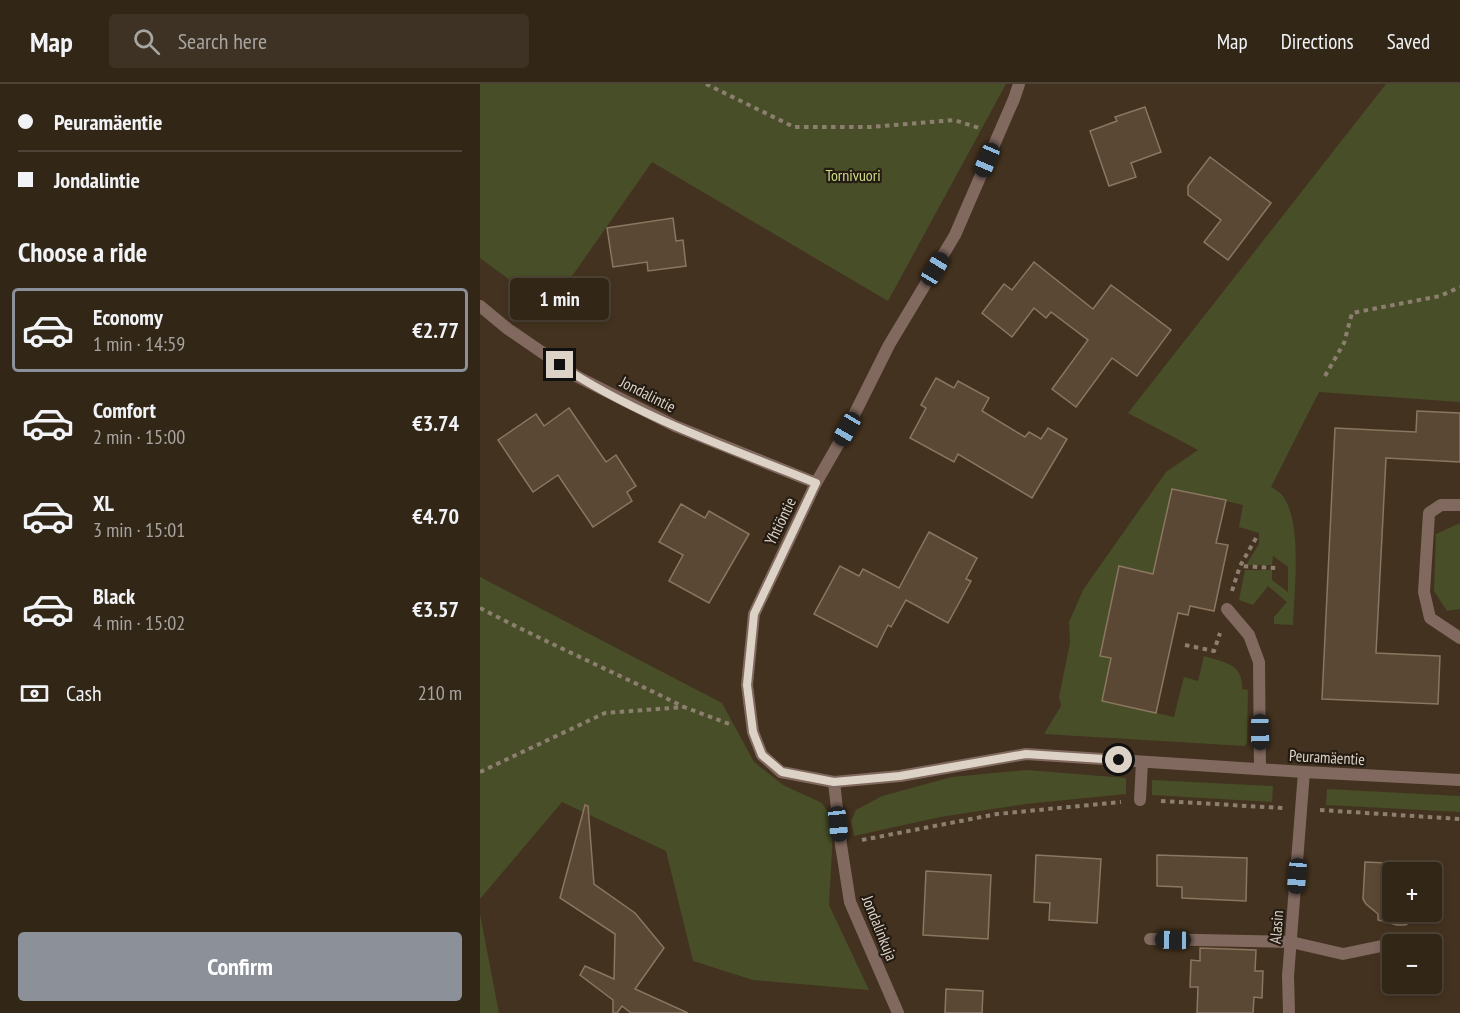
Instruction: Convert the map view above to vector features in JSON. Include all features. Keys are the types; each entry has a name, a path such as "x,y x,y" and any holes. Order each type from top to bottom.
{"street":[{"name":"Yhtiöntie","path":"834,782 782,772 762,755 753,732 747,685 754,614 816,483 847,429 889,345 955,236 1019,84"},
{"name":"Jondalintie","path":"480,306 508,329 578,376 675,426 816,483"},
{"path":"1460,506 1441,505 1429,513 1424,592 1430,618 1460,638"},
{"path":"1227,609 1249,635 1259,662 1260,769"},
{"name":"Peuramäentie","path":"834,782 900,776 1026,754 1304,772 1460,779"},
{"path":"1140,800 1142,762"},
{"name":"Alasin","path":"1289,1013 1288,976 1304,772"},
{"name":"Jondalinkuja","path":"834,782 850,902 898,1013"},
{"path":"1150,939 1291,942 1343,954 1382,946"}],"path":[{"path":"706,84 794,127 871,127 954,120 999,134"},
{"path":"1325,376 1344,343 1352,313 1440,296 1460,287"},
{"path":"1256,538 1240,566 1276,568"},
{"path":"480,608 684,707 753,732"},
{"path":"480,771 604,713 684,707"}],"green space":[{"name":"Tornivuori","path":"480,84 1006,84 888,301 652,162 549,309 480,258"},
{"path":"1386,84 1460,84 1460,402 1319,392 1271,487 1282,495 1289,506 1293,521 1296,557 1293,625 1274,624 1274,617 1287,602 1268,586 1253,605 1239,600 1245,570 1272,570 1272,580 1288,592 1288,567 1273,556 1272,565 1246,565 1259,544 1259,533 1239,527 1243,505 1172,489 1153,574 1119,567 1100,655 1111,658 1102,701 1174,717 1184,677 1198,681 1204,656 1219,660 1236,669 1242,680 1242,689 1248,690 1245,746 1044,734 1061,706 1059,697 1070,643 1069,622 1083,590 1166,472 1198,450 1128,413"},
{"path":"1460,524 1460,609 1447,611 1434,591 1436,534"},
{"path":"480,577 722,703 754,762 783,785 822,803 831,817 833,832 829,905 869,990 753,980 693,961 666,851 562,802 480,899"},
{"path":"1026,770 1126,778 1126,794 1026,804 940,817 854,836 851,821 856,810 882,796 952,777"},
{"path":"1152,780 1273,786 1272,802 1152,795"},
{"path":"1327,789 1460,796 1460,812 1326,805"},
{"path":"480,914 499,1013 480,1013"}],"building":[{"path":"1145,107 1161,152 1131,163 1136,177 1109,186 1090,131 1117,121 1115,117"},
{"path":"1210,157 1271,203 1228,260 1204,242 1221,220 1188,195 1188,186"},
{"path":"673,218 676,241 683,240 686,266 648,271 647,262 613,267 607,228"},
{"path":"1034,262 1093,309 1111,285 1171,330 1137,376 1112,358 1076,407 1052,389 1088,340 1051,312 1046,318 1034,308 1012,337 982,313 1004,284 1012,290"},
{"path":"936,378 954,388 958,381 989,398 982,411 1025,437 1029,432 1041,439 1048,428 1067,439 1032,498 958,454 954,462 910,438 926,408 921,405"},
{"path":"569,408 606,462 616,455 636,486 627,492 632,501 593,527 558,475 533,492 498,440 536,414 544,426"},
{"path":"1417,411 1460,413 1460,462 1386,458 1376,653 1440,656 1438,704 1322,699 1335,428 1416,432"},
{"path":"1172,489 1226,500 1216,543 1228,545 1214,611 1190,606 1188,615 1178,613 1156,713 1102,701 1111,658 1100,656 1119,566 1153,574"},
{"path":"681,504 705,518 709,511 749,534 709,603 669,581 683,555 659,542"},
{"path":"929,532 977,558 966,579 971,581 948,623 906,600 891,627 888,625 877,647 814,614 840,566 859,576 863,569 899,588"},
{"path":"585,805 588,806 594,884 635,913 664,948 635,989 688,1013 631,1013 622,1006 617,1013 613,1013 613,1000 580,975 585,966 614,979 615,934 560,898"},
{"path":"1036,855 1101,859 1097,923 1049,920 1050,903 1034,902"},
{"path":"1157,855 1247,858 1246,901 1182,898 1182,887 1157,886"},
{"path":"1365,862 1382,863 1382,921 1378,920 1378,914 1363,899"},
{"path":"926,871 991,875 988,939 923,935"},
{"path":"1386,922 1411,922 1405,925"},
{"path":"1200,948 1256,950 1255,971 1263,971 1262,998 1254,997 1253,1013 1197,1013 1198,987 1190,987 1191,960 1200,961"},
{"path":"946,989 983,991 982,1013 945,1013"}],"route":[{"path":"560,365 675,426 816,483 754,614 747,685 753,732 762,755 782,772 834,782 900,776 1026,754 1119,760"}]}
